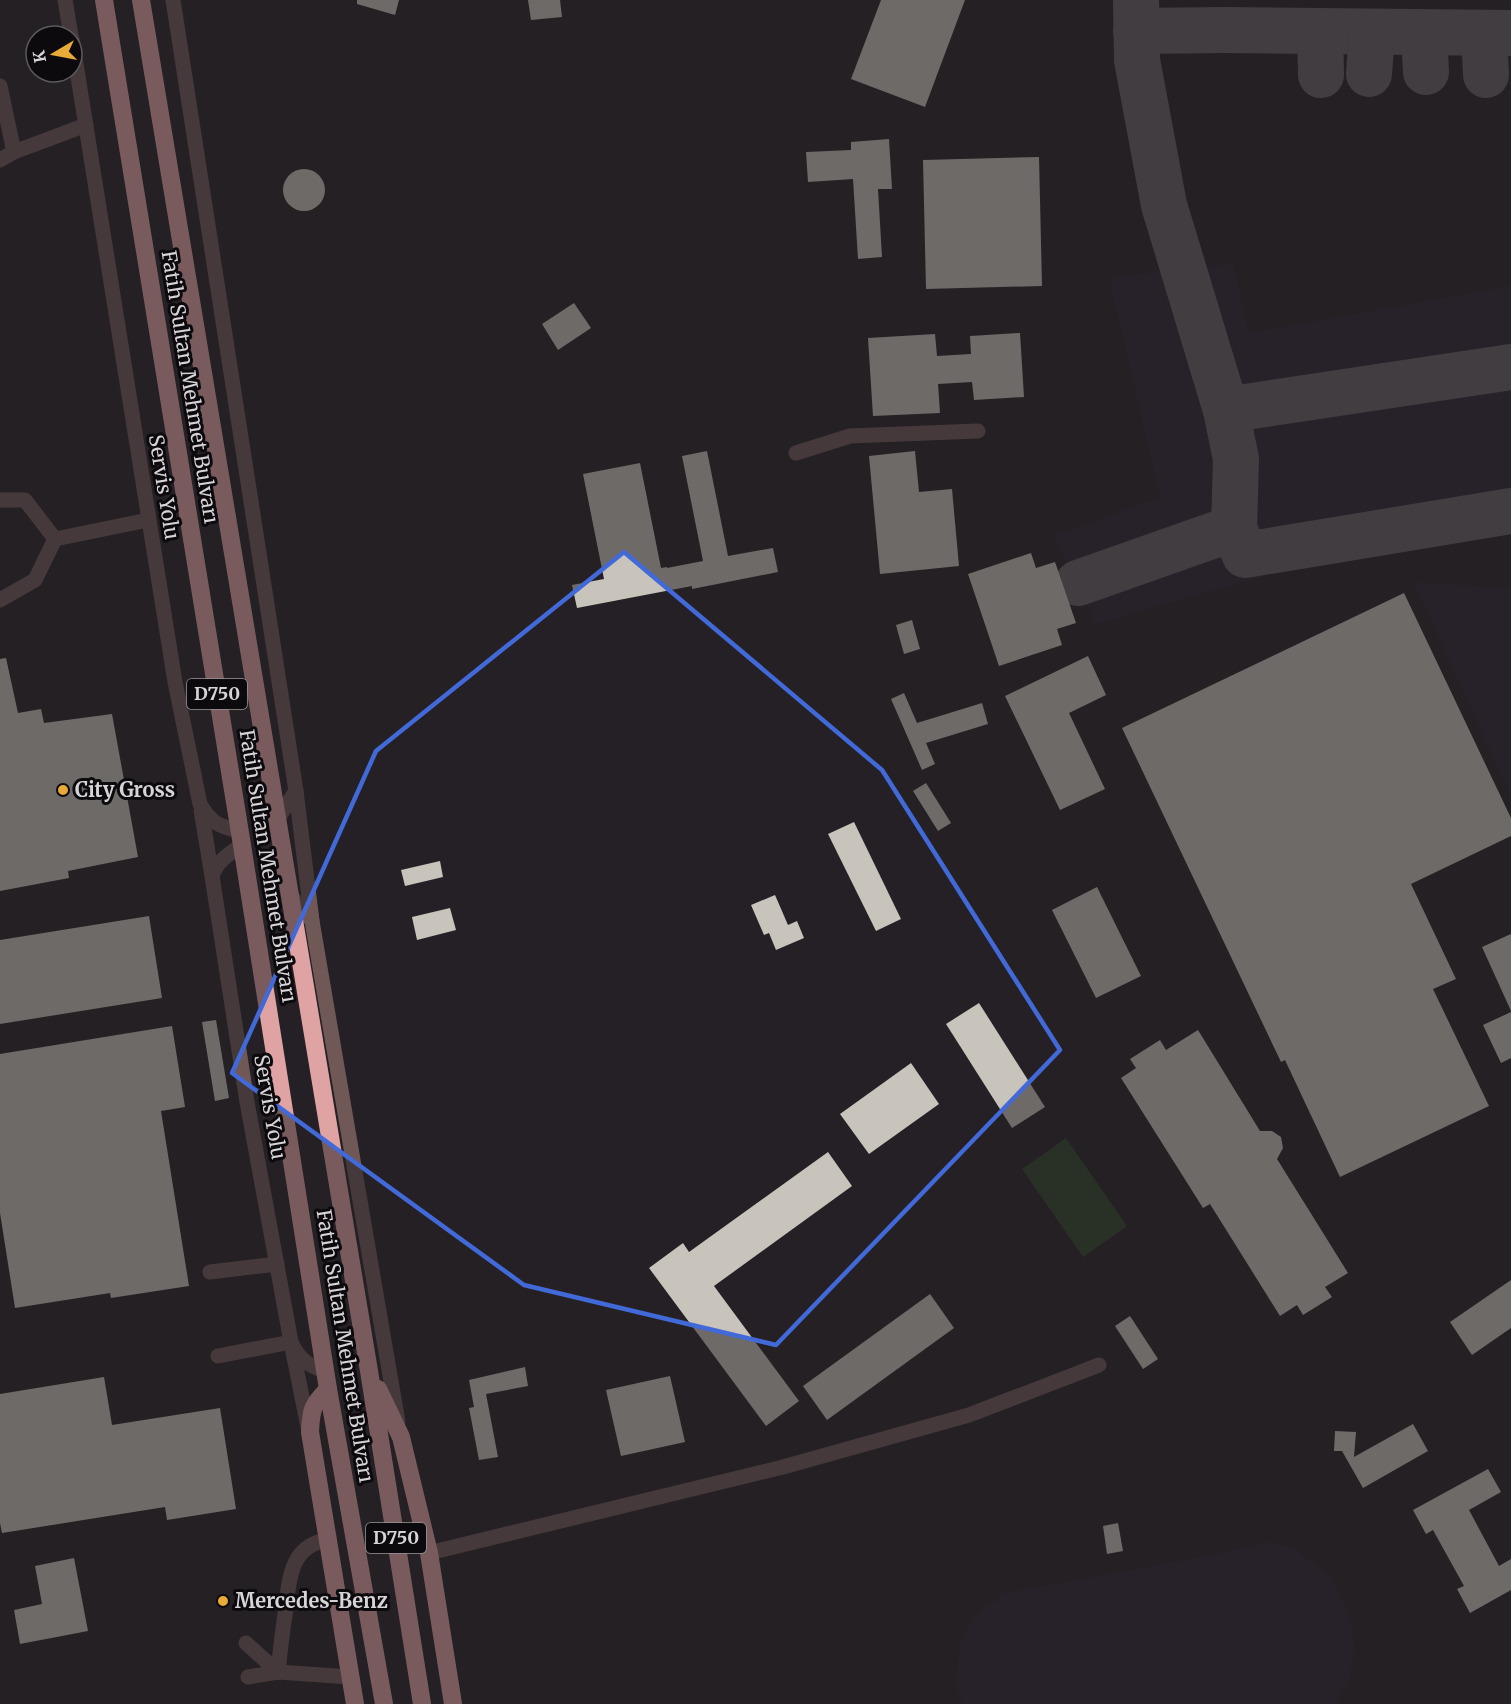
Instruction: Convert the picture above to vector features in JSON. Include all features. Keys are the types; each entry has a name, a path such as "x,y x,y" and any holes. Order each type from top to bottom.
{"highway":[{"name":"Fatih Sultan Mehmet Bulvarı","path":"104,0 241,838 326,1380 384,1704"},
{"name":"Fatih Sultan Mehmet Bulvarı","path":"141,0 278,818 288,892 369,1371 422,1704"},
{"path":"369,1371 401,1437 429,1553 453,1704"},
{"path":"326,1380 311,1410 310,1432 355,1704"}],"street":[{"name":"Servis Yolu","path":"65,0 69,24"},
{"name":"Fatih Sultan Mehmet Bulvarı","path":"173,0 296,791 278,818"},
{"name":"Servis Yolu","path":"79,84 175,682 200,804 248,1102 291,1342 301,1358 326,1380"},
{"path":"0,86 14,152"},
{"path":"0,160 14,152 86,125"},
{"path":"796,453 850,436 978,431"},
{"path":"0,500 25,500 55,539"},
{"path":"55,539 148,520"},
{"path":"0,600 35,580 55,539"},
{"path":"296,791 312,921"},
{"path":"200,804 208,818 241,838 218,864 212,876"},
{"name":"Fatih Sultan Mehmet Bulvarı","path":"288,892 312,921 401,1437"},
{"path":"210,1272 277,1264"},
{"path":"218,1356 291,1342 313,1456"},
{"path":"429,1553 783,1467 958,1419 1099,1365"},
{"path":"278,1672 292,1569 303,1551 312,1543 327,1540"},
{"path":"246,1643 278,1672"},
{"path":"248,1677 278,1672 350,1677"}],"highlighted area":[{"path":"624,552 882,770 1060,1050 776,1345 524,1285 232,1073 376,751"}],"shaded area":[{"path":"1233,264 1249,333 1511,286 1511,518 1369,546 1096,624 1053,536 1160,497 1109,277"},
{"path":"1414,582 1511,588 1511,795"},
{"path":"1271,1542 1293,1548 1331,1576 1351,1621 1354,1648 1349,1681 1335,1704 962,1704 956,1683 960,1642 976,1616 986,1605 998,1601 999,1594"}],"green space":[{"path":"1066,1138 1127,1226 1083,1257 1022,1169"}],"building":[{"path":"357,0 399,0 395,15 357,4"},
{"path":"528,0 560,0 562,17 531,20"},
{"path":"881,0 965,0 925,107 851,79"},
{"path":"889,139 892,189 878,189 882,257 858,259 853,179 808,182 806,152 851,150 851,142"},
{"path":"1039,157 1042,286 926,289 923,160"},
{"path":"304,169 319,175 325,190 319,205 304,211 289,205 283,190 289,175"},
{"path":"574,303 591,328 558,350 542,324"},
{"path":"1020,333 1024,397 974,400 972,382 938,384 940,413 873,416 868,338 935,334 937,356 971,354 970,336"},
{"path":"707,451 728,556 773,548 778,572 577,608 572,585 604,579 583,474 640,463 661,568 667,568 703,561 682,456"},
{"path":"915,451 919,492 952,489 959,566 880,574 869,456"},
{"path":"1031,553 1036,568 1055,562 1076,623 1057,629 1062,645 999,666 968,574"},
{"path":"1404,593 1511,818 1511,836 1411,884 1456,979 1433,989 1489,1106 1340,1177 1285,1060 1281,1062 1122,728"},
{"path":"912,620 920,649 904,654 896,625"},
{"path":"1088,656 1106,695 1069,713 1105,789 1060,810 1005,696"},
{"name":"City Gross","path":"6,658 18,713 41,709 44,723 112,714 138,857 68,871 69,878 0,891 0,659"},
{"path":"904,693 917,723 982,703 988,724 926,743 935,764 922,770 891,699"},
{"path":"926,783 951,823 938,831 913,791"},
{"path":"854,822 901,919 876,931 828,834"},
{"path":"440,861 443,877 405,886 401,870"},
{"path":"1097,887 1141,976 1096,998 1052,910"},
{"path":"775,895 788,925 797,921 804,938 776,950 769,933 764,935 751,905"},
{"path":"450,908 456,930 417,940 412,917"},
{"path":"149,916 162,998 0,1024 0,940"},
{"path":"1511,934 1511,1011 1482,947"},
{"path":"979,1003 1045,1107 1012,1128 946,1024"},
{"path":"1511,1012 1511,1058 1501,1063 1483,1025"},
{"path":"216,1020 229,1098 215,1101 202,1022"},
{"path":"172,1026 185,1107 161,1111 189,1286 111,1298 110,1293 15,1308 0,1213 0,1054"},
{"path":"1198,1030 1260,1131 1272,1131 1281,1137 1283,1148 1277,1159 1348,1273 1325,1287 1332,1297 1303,1315 1297,1305 1280,1316 1210,1204 1203,1208 1121,1078 1136,1068 1130,1059 1160,1040 1166,1050"},
{"path":"911,1063 939,1104 869,1154 840,1114"},
{"path":"828,1152 852,1186 714,1286 799,1401 766,1426 649,1268 683,1243 689,1252"},
{"path":"1511,1280 1511,1328 1472,1355 1450,1322"},
{"path":"930,1294 954,1328 827,1420 803,1386"},
{"path":"1130,1316 1158,1359 1143,1369 1115,1326"},
{"path":"525,1367 528,1386 486,1394 498,1457 479,1460 469,1408 474,1407 469,1380"},
{"path":"670,1376 685,1442 621,1456 606,1390"},
{"path":"104,1377 112,1425 220,1408 236,1509 167,1520 165,1507 2,1533 0,1523 0,1394"},
{"path":"1413,1424 1428,1451 1363,1488 1342,1451 1334,1451 1335,1431 1356,1432 1354,1457"},
{"path":"1488,1469 1501,1492 1469,1510 1499,1566 1511,1559 1511,1590 1470,1613 1457,1589 1464,1586 1433,1530 1426,1534 1413,1510"},
{"path":"1118,1523 1123,1551 1107,1554 1103,1526"},
{"path":"74,1558 88,1631 20,1644 14,1610 42,1604 35,1566"}],"taxiway":[{"path":"1136,0 1137,60 1164,205 1226,410 1236,459 1234,528 1245,555 1511,511"},
{"path":"1136,31 1511,33"},
{"path":"1320,32 1321,75"},
{"path":"1369,74 1372,32"},
{"path":"1424,33 1426,72"},
{"path":"1484,33 1486,75"},
{"path":"1226,410 1511,367"},
{"path":"1078,583 1234,528"}],"place":[{"name":"City Gross","path":"63,790"},
{"name":"Mercedes-Benz","path":"223,1601"}]}
